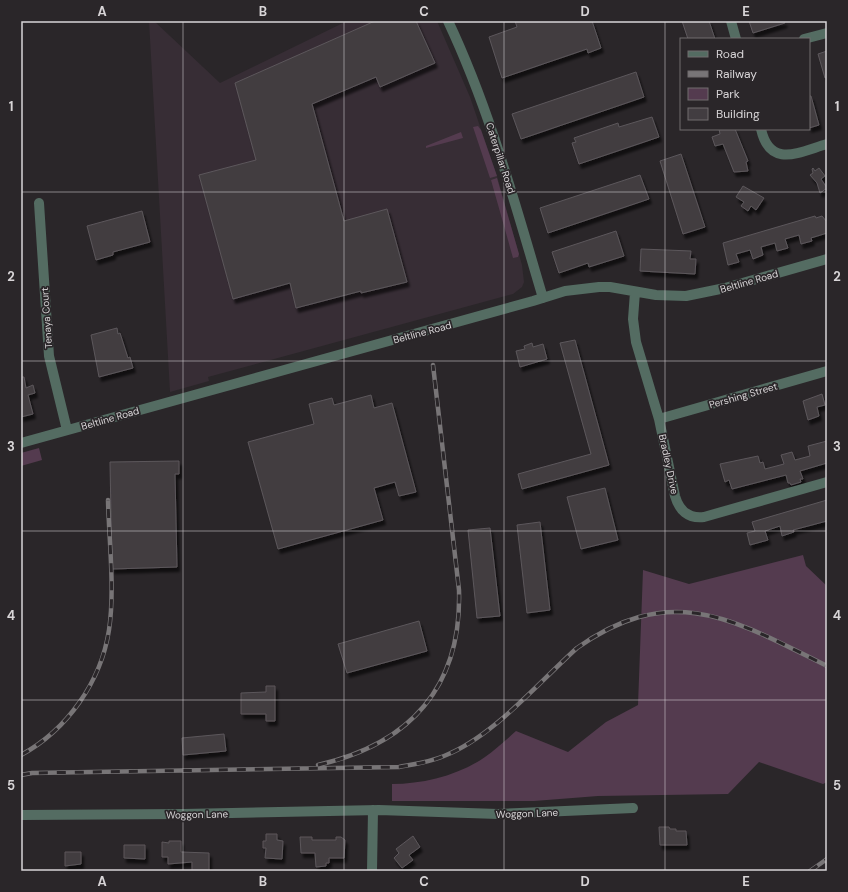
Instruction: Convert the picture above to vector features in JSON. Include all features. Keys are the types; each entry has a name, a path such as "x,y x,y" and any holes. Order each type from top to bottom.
{"street":[{"name":"Caterpillar Road","path":"448,21 484,105 515,201 542,298"},
{"path":"731,21 736,38"},
{"path":"808,38 827,33"},
{"path":"761,130 766,144 774,153 780,155 795,154 827,144"},
{"name":"Tenaya Court","path":"39,203 49,356 67,430"},
{"name":"Beltline Road","path":"21,443 578,288 599,287 669,296 701,294 827,259"},
{"name":"Bradley Drive","path":"635,292 633,326 659,419 678,504 683,511 690,516 701,518 827,482"},
{"name":"Pershing Street","path":"659,419 827,371"},
{"name":"Woggon Lane","path":"21,815 191,814 372,810 498,814 633,808"},
{"path":"372,810 372,871"}],"shaded area":[{"path":"149,21 154,21 220,83 347,21 437,21 470,97 497,176 522,265 524,282 522,287 513,294 208,377 209,381 170,392"}],"green space":[{"path":"478,126 481,130 497,176 490,178 473,127"},
{"path":"461,132 463,138 426,148 426,146"},
{"path":"497,178 519,254 518,257 513,258 491,180"},
{"path":"39,448 42,460 21,466 21,453"},
{"path":"803,555 806,566 827,586 827,782 823,784 759,762 728,794 598,796 534,801 392,801 392,784 404,784 429,780 464,769 485,757 516,731 568,752 606,722 638,705 643,570 689,584"}],"building":[{"path":"375,21 416,21 435,63 380,87 376,77 312,104 344,221 387,209 407,282 361,293 361,291 296,308 290,283 233,299 199,175 256,160 235,83"},
{"path":"515,21 592,21 601,48 588,53 587,49 502,78 489,37 517,27"},
{"path":"682,21 709,21 715,38 688,38"},
{"path":"749,21 784,21 785,23 753,33"},
{"path":"827,51 827,77 825,78 818,54"},
{"path":"636,72 644,97 521,139 512,114"},
{"path":"810,96 811,96 819,125 810,128"},
{"path":"652,117 659,137 579,164 572,143 576,142 574,138 618,123 619,127"},
{"path":"719,130 735,130 748,161 746,162 748,171 734,172 723,144 715,146 712,137 720,134"},
{"path":"681,154 705,227 683,234 660,161"},
{"path":"813,168 815,171 819,168 825,176 821,179 827,188 820,193 817,183 810,175 813,173"},
{"path":"640,175 649,199 548,233 540,208"},
{"path":"743,186 764,198 756,210 751,206 748,211 741,206 744,202 736,197"},
{"path":"142,211 150,242 113,252 113,255 96,260 87,226"},
{"path":"815,216 816,218 822,216 827,222 827,233 811,238 812,241 801,244 799,235 785,239 788,248 777,251 775,243 761,247 763,255 753,259 750,250 736,254 739,262 728,265 723,243"},
{"path":"616,231 624,256 589,267 588,263 559,273 552,252"},
{"path":"641,249 691,251 690,259 696,259 695,274 640,271"},
{"path":"117,328 128,358 130,357 133,368 99,377 91,335"},
{"path":"575,340 609,465 522,489 518,474 591,454 560,343"},
{"path":"532,343 533,347 543,344 547,359 520,367 516,351 525,349 524,346"},
{"path":"21,377 24,377 26,388 33,385 35,393 28,395 33,414 21,417"},
{"path":"822,394 825,405 817,407 819,416 808,420 803,401"},
{"path":"371,395 374,408 392,403 416,492 399,496 395,482 374,488 383,520 278,549 248,442 314,424 309,404 332,398 334,405"},
{"path":"827,441 827,463 800,471 803,479 800,479 801,482 791,485 788,483 786,475 732,489 729,480 725,482 720,464 758,456 760,463 763,462 765,469 784,464 781,455 792,452 795,460 810,456 808,446"},
{"path":"179,461 179,474 175,474 177,567 112,569 110,462"},
{"path":"605,488 618,540 581,549 567,497"},
{"path":"827,500 827,521 793,530 794,532 782,536 780,526 765,531 768,540 750,545 747,533 755,531 752,522"},
{"path":"540,522 550,610 527,613 517,525"},
{"path":"490,528 500,616 477,618 468,530"},
{"path":"419,621 427,651 347,673 338,644"},
{"path":"266,686 275,686 275,721 266,721 266,714 241,714 241,693 266,692"},
{"path":"224,734 226,751 183,755 182,738"},
{"path":"659,827 669,827 670,829 676,829 676,831 686,831 687,845 660,845"},
{"path":"266,834 277,834 277,840 283,841 282,859 265,858 266,848 263,848 263,841 266,841"},
{"path":"413,836 420,847 409,855 413,860 402,868 394,858 399,853 396,849"},
{"path":"300,837 312,837 312,840 336,840 336,837 341,837 345,840 344,858 329,858 329,863 326,863 326,866 316,867 315,853 301,853"},
{"path":"169,841 181,841 181,852 209,853 209,871 192,871 192,862 168,864 168,857 162,857 162,842 169,843"},
{"path":"124,845 145,845 145,859 124,858"},
{"path":"65,852 81,852 81,864 65,866"}],"railway":[{"path":"318,765 351,755 379,742 404,726 424,706 440,682 451,655 458,625 459,590 433,365"},
{"path":"21,755 38,745 53,732 79,703 90,686 105,649 109,630 112,599 108,500"},
{"path":"21,775 32,773 399,767 428,761 444,756 480,736 514,708 577,648 612,627 644,616 674,612 704,615 733,623 763,635 827,666"},
{"path":"810,871 827,859"}]}
